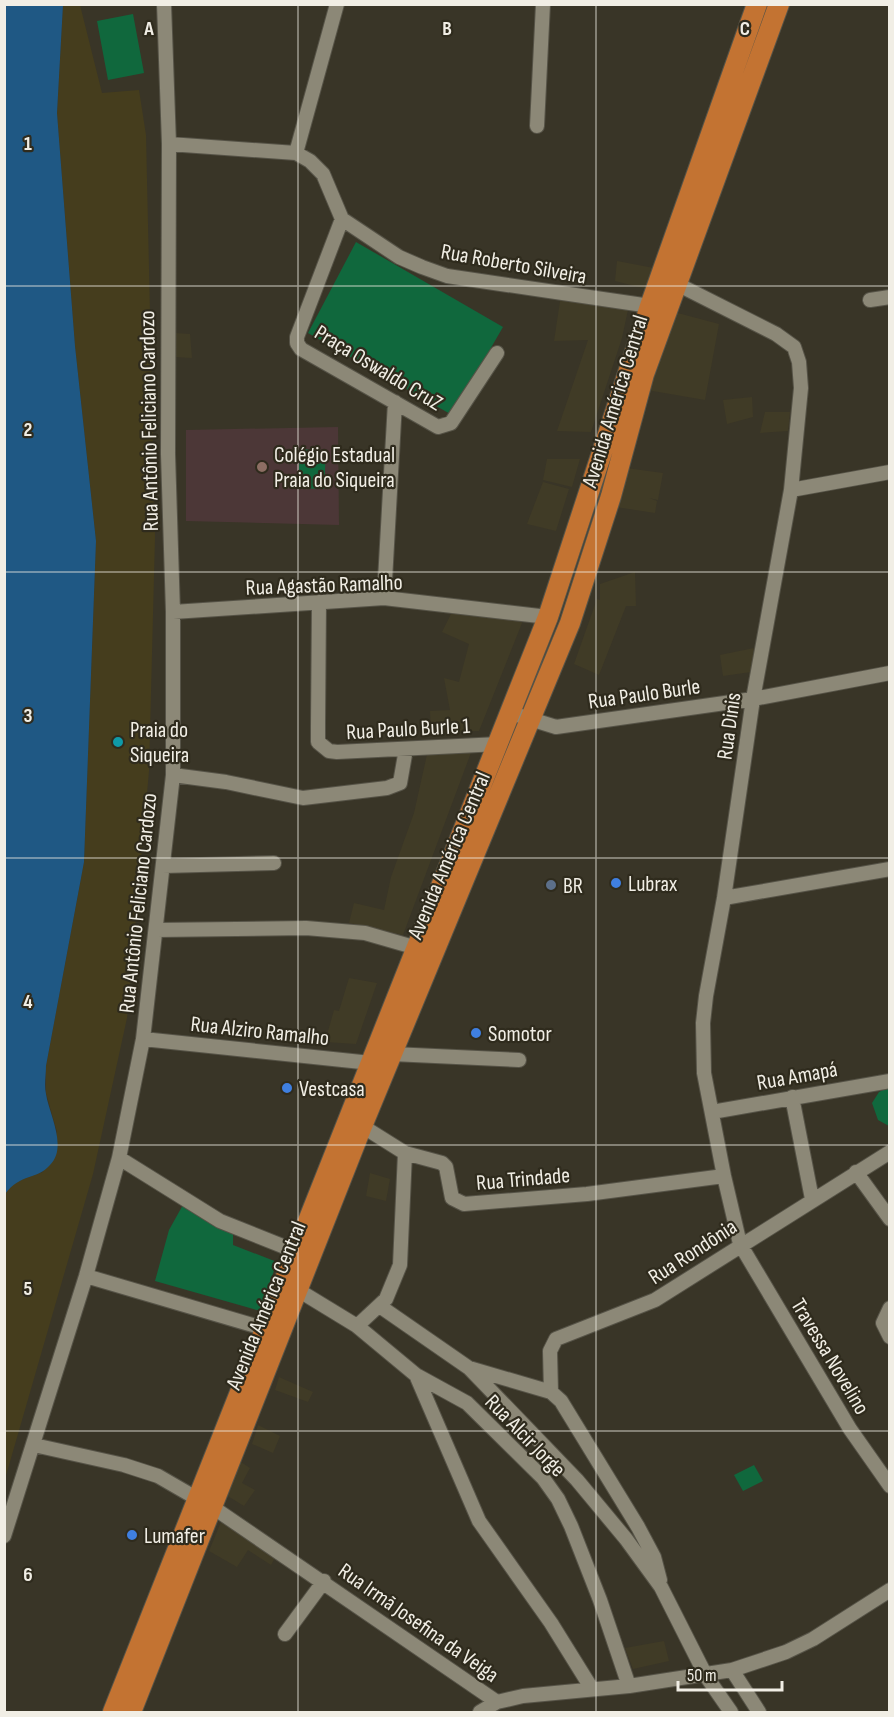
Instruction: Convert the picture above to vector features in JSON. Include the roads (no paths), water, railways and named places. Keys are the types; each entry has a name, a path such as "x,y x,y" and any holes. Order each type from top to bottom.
{"highway":[{"name":"Avenida América Central","path":"113,1713 298,1290 362,1126 570,623 611,496 644,374 675,283 757,4"},
{"name":"Avenida América Central","path":"131,1713 295,1251 500,744 548,617 650,306 779,4"}],"street":[{"name":"Rua Antônio Feliciano Cardozo","path":"4,1536 86,1276 119,1158 143,1039 173,775 173,612 168,454 169,144 164,4"},
{"path":"296,153 337,4"},
{"path":"537,126 543,4"},
{"path":"169,144 296,153 310,161 323,174 342,219"},
{"name":"Rua Roberto Silveira","path":"342,219 399,257 447,276 650,306"},
{"name":"Praça Oswaldo CruZ","path":"342,219 297,343 301,349 431,425 445,427 451,423 497,353"},
{"name":"Rua Dinis","path":"675,283 776,334 794,347 799,362 801,388 791,490 753,699 703,1023 704,1073 740,1244"},
{"path":"870,300 890,297"},
{"path":"384,598 395,402"},
{"path":"791,490 890,472"},
{"name":"Rua Agastão Ramalho","path":"173,612 384,598 548,617"},
{"name":"Rua Paulo Burle 1","path":"319,602 318,742 329,751 500,744"},
{"name":"Rua Paulo Burle","path":"511,713 556,727 753,699 890,673"},
{"path":"173,775 226,782 303,798 342,795 387,788 400,783 406,749"},
{"path":"163,866 274,863"},
{"path":"724,898 890,869"},
{"path":"156,930 325,929 365,933 417,948"},
{"name":"Rua Alziro Ramalho","path":"143,1039 371,1063"},
{"path":"392,1054 519,1060"},
{"name":"Rua Amapá","path":"712,1112 890,1081"},
{"path":"792,1097 812,1199"},
{"name":"Rua Trindade","path":"362,1126 405,1153 442,1163 446,1167 452,1198 464,1204 587,1194 724,1176"},
{"name":"Rua Rondônia","path":"551,1392 550,1351 556,1339 636,1310 890,1152"},
{"path":"357,1326 381,1307 394,1283 400,1265 405,1153"},
{"path":"119,1158 220,1221 295,1251"},
{"path":"856,1172 890,1219"},
{"name":"Travessa Novelino","path":"740,1244 850,1429 890,1486"},
{"path":"86,1276 266,1329"},
{"name":"Rua Alcir Jorge","path":"298,1290 357,1326 416,1376 466,1403 543,1478 558,1499 600,1600 628,1686"},
{"path":"381,1307 470,1368 577,1480 661,1587 706,1676 731,1713"},
{"path":"890,1308 883,1323 890,1337"},
{"path":"470,1368 551,1392 561,1401 638,1527 654,1557 661,1587"},
{"path":"416,1376 478,1521 550,1623 592,1689"},
{"name":"Rua Irmã Josefina da Veiga","path":"34,1445 124,1465 158,1476 204,1502 324,1581 497,1702 523,1696 628,1686 706,1676 732,1670 786,1652 813,1639 890,1590"},
{"path":"285,1634 324,1581"},
{"path":"732,1670 759,1713"},
{"path":"480,1713 497,1702"}],"water":[{"path":"4,5 63,5 57,113 75,346 96,541 84,862 46,1066 45,1091 57,1140 55,1158 45,1170 17,1183 5,1194"}],"place":[{"name":"Colégio Estadual Praia do Siqueira","path":"262,467"},
{"name":"Praia do Siqueira","path":"118,742"},
{"name":"Lubrax","path":"616,883"},
{"name":"BR","path":"551,885"},
{"name":"Somotor","path":"476,1033"},
{"name":"Vestcasa","path":"287,1088"},
{"name":"Lumafer","path":"132,1535"}]}
